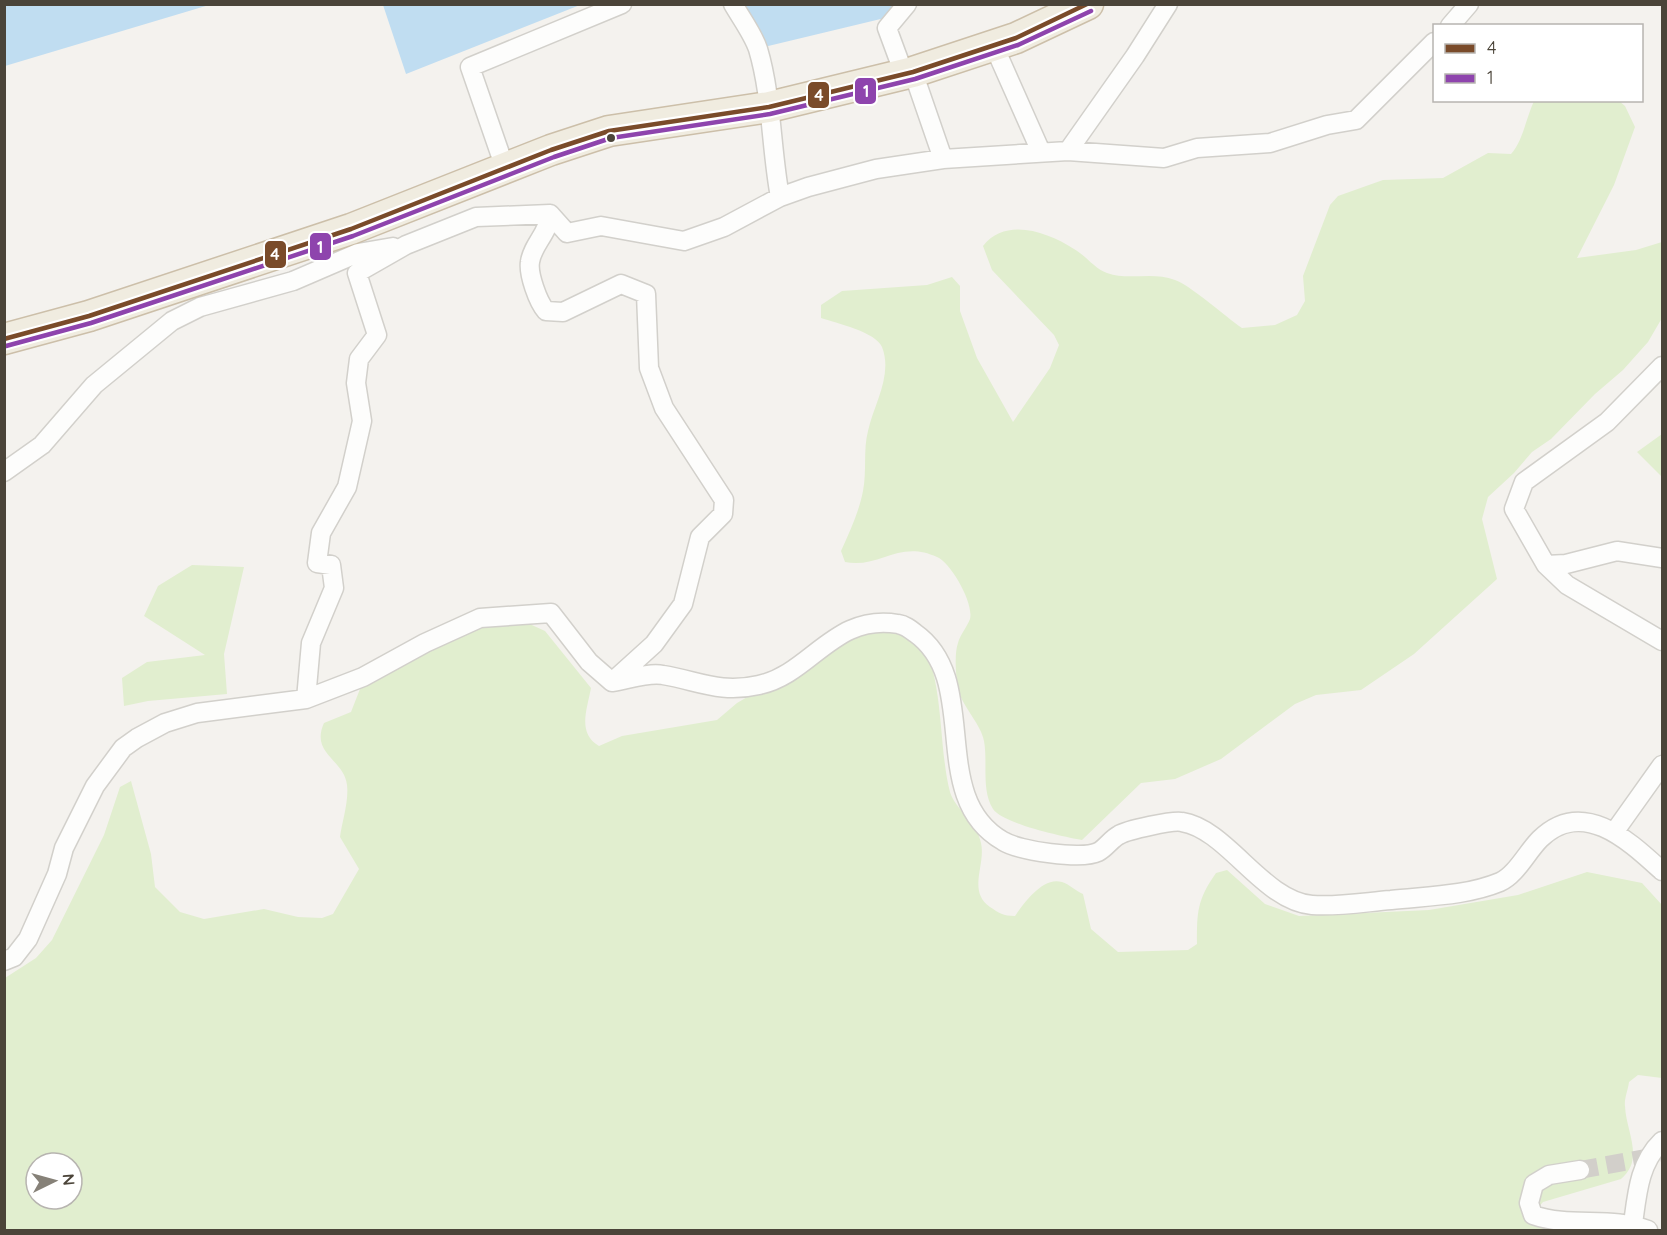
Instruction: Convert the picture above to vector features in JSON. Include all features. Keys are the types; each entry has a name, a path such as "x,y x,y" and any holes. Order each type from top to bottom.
{"highway":[{"path":"4,339 89,316 351,229 505,168 609,131 769,107 908,73 994,46 1089,4"}],"street":[{"path":"505,168 470,67 622,4"},
{"path":"733,4 758,48 769,107 772,154 780,197"},
{"path":"907,4 887,27 943,159"},
{"path":"1068,151 1135,56 1168,4"},
{"path":"1452,24 1469,4"},
{"path":"550,214 567,233 601,226 684,242 724,227 780,197 876,169 943,159 1041,152 1068,151 1164,158 1197,148 1270,143 1327,125 1356,120 1433,43"},
{"path":"994,46 1041,152"},
{"path":"306,699 311,643 333,588 332,565 317,563 321,533 347,487 362,421 356,383 359,359 377,335 357,273 406,245 476,217 550,214"},
{"path":"550,214 550,224 530,262 538,302 546,311 563,312 621,284 646,294 649,368 664,408 724,500 723,513 700,537 683,604 654,644 612,682"},
{"path":"4,472 42,445 94,385 172,321 200,307 293,281 358,253 406,245"},
{"path":"1662,366 1607,422 1524,482 1514,509 1546,565 1567,585 1662,641"},
{"path":"1546,565 1566,564 1617,551 1662,558"},
{"path":"4,961 14,957 28,939 94,786 123,748 165,723 197,713 306,699 363,677 425,643 480,618 506,615 551,613 589,662 612,682"},
{"path":"612,682 660,674 722,689 761,685 783,675 854,627 880,622 903,624 925,639 941,664 949,692 960,779 967,800 984,826 1002,841 1024,850 1055,854 1096,853 1120,834 1180,821 1203,830 1287,897 1310,905 1469,892 1504,880 1540,838 1555,828 1586,822 1615,831 1662,871"},
{"path":"1615,831 1662,765"},
{"path":"1580,1170 1549,1174 1534,1184 1529,1203 1533,1215 1545,1220 1607,1221 1641,1227 1639,1180 1652,1150 1662,1141"}],"green space":[{"path":"1534,102 1620,102 1625,106 1635,127 1614,185 1577,258 1636,250 1662,242 1662,318 1648,342 1623,370 1595,394 1551,439 1532,452 1514,473 1488,497 1482,519 1497,579 1414,654 1361,690 1316,695 1295,704 1221,759 1175,779 1141,783 1082,840 1021,825 999,815 993,809 987,793 984,741 958,689 957,648 970,619 970,612 965,594 955,575 943,561 924,552 911,551 857,563 845,562 841,551 861,499 867,438 884,379 885,358 882,347 872,337 821,318 821,305 842,291 927,285 952,277 960,286 960,311 977,358 1013,422 1050,368 1059,345 1054,335 992,270 983,246 992,237 1003,232 1027,230 1052,237 1074,249 1107,273 1124,276 1166,277 1182,283 1242,328 1275,325 1297,315 1305,301 1303,276 1330,205 1338,196 1383,180 1443,178 1488,153 1511,154 1521,136"},
{"path":"1662,434 1662,477 1637,452"},
{"path":"192,565 244,567 224,654 227,694 148,701 124,706 122,678 147,662 205,655 144,616 158,586"},
{"path":"487,621 523,621 545,631 591,688 585,720 586,728 592,741 599,746 622,736 717,720 737,703 837,645 871,631 882,629 918,635 927,651 933,670 950,792 979,835 982,851 978,886 983,901 996,911 1004,915 1015,916 1041,887 1055,881 1062,882 1083,894 1091,929 1118,952 1188,950 1197,944 1199,907 1205,891 1216,873 1227,870 1265,904 1299,916 1429,910 1518,895 1587,872 1642,883 1662,905 1662,1078 1638,1075 1629,1082 1625,1103 1633,1154 1628,1171 1621,1179 1543,1202 1535,1211 1536,1223 1551,1230 5,1230 5,978 36,958 52,940 104,835 120,787 131,781 151,854 155,887 180,912 204,919 264,909 298,917 322,918 333,914 359,869 340,837 347,798 345,776 324,749 321,733 324,723 351,712 360,689 378,673"}],"water":[{"path":"5,4 209,4 209,5 5,66"},
{"path":"383,4 580,5 406,74"},
{"path":"738,5 899,5 889,17 760,48"}],"tunnel":[{"path":"1580,1170 1662,1155"}],"transit line":[{"name":"4","path":"4,339 89,316 351,229 551,150 609,131 769,107 913,72 1016,38 1087,4"},
{"name":"1","path":"6,346 91,323 353,236 554,157 611,138 770,114 915,79 1018,45 1091,11"}]}
